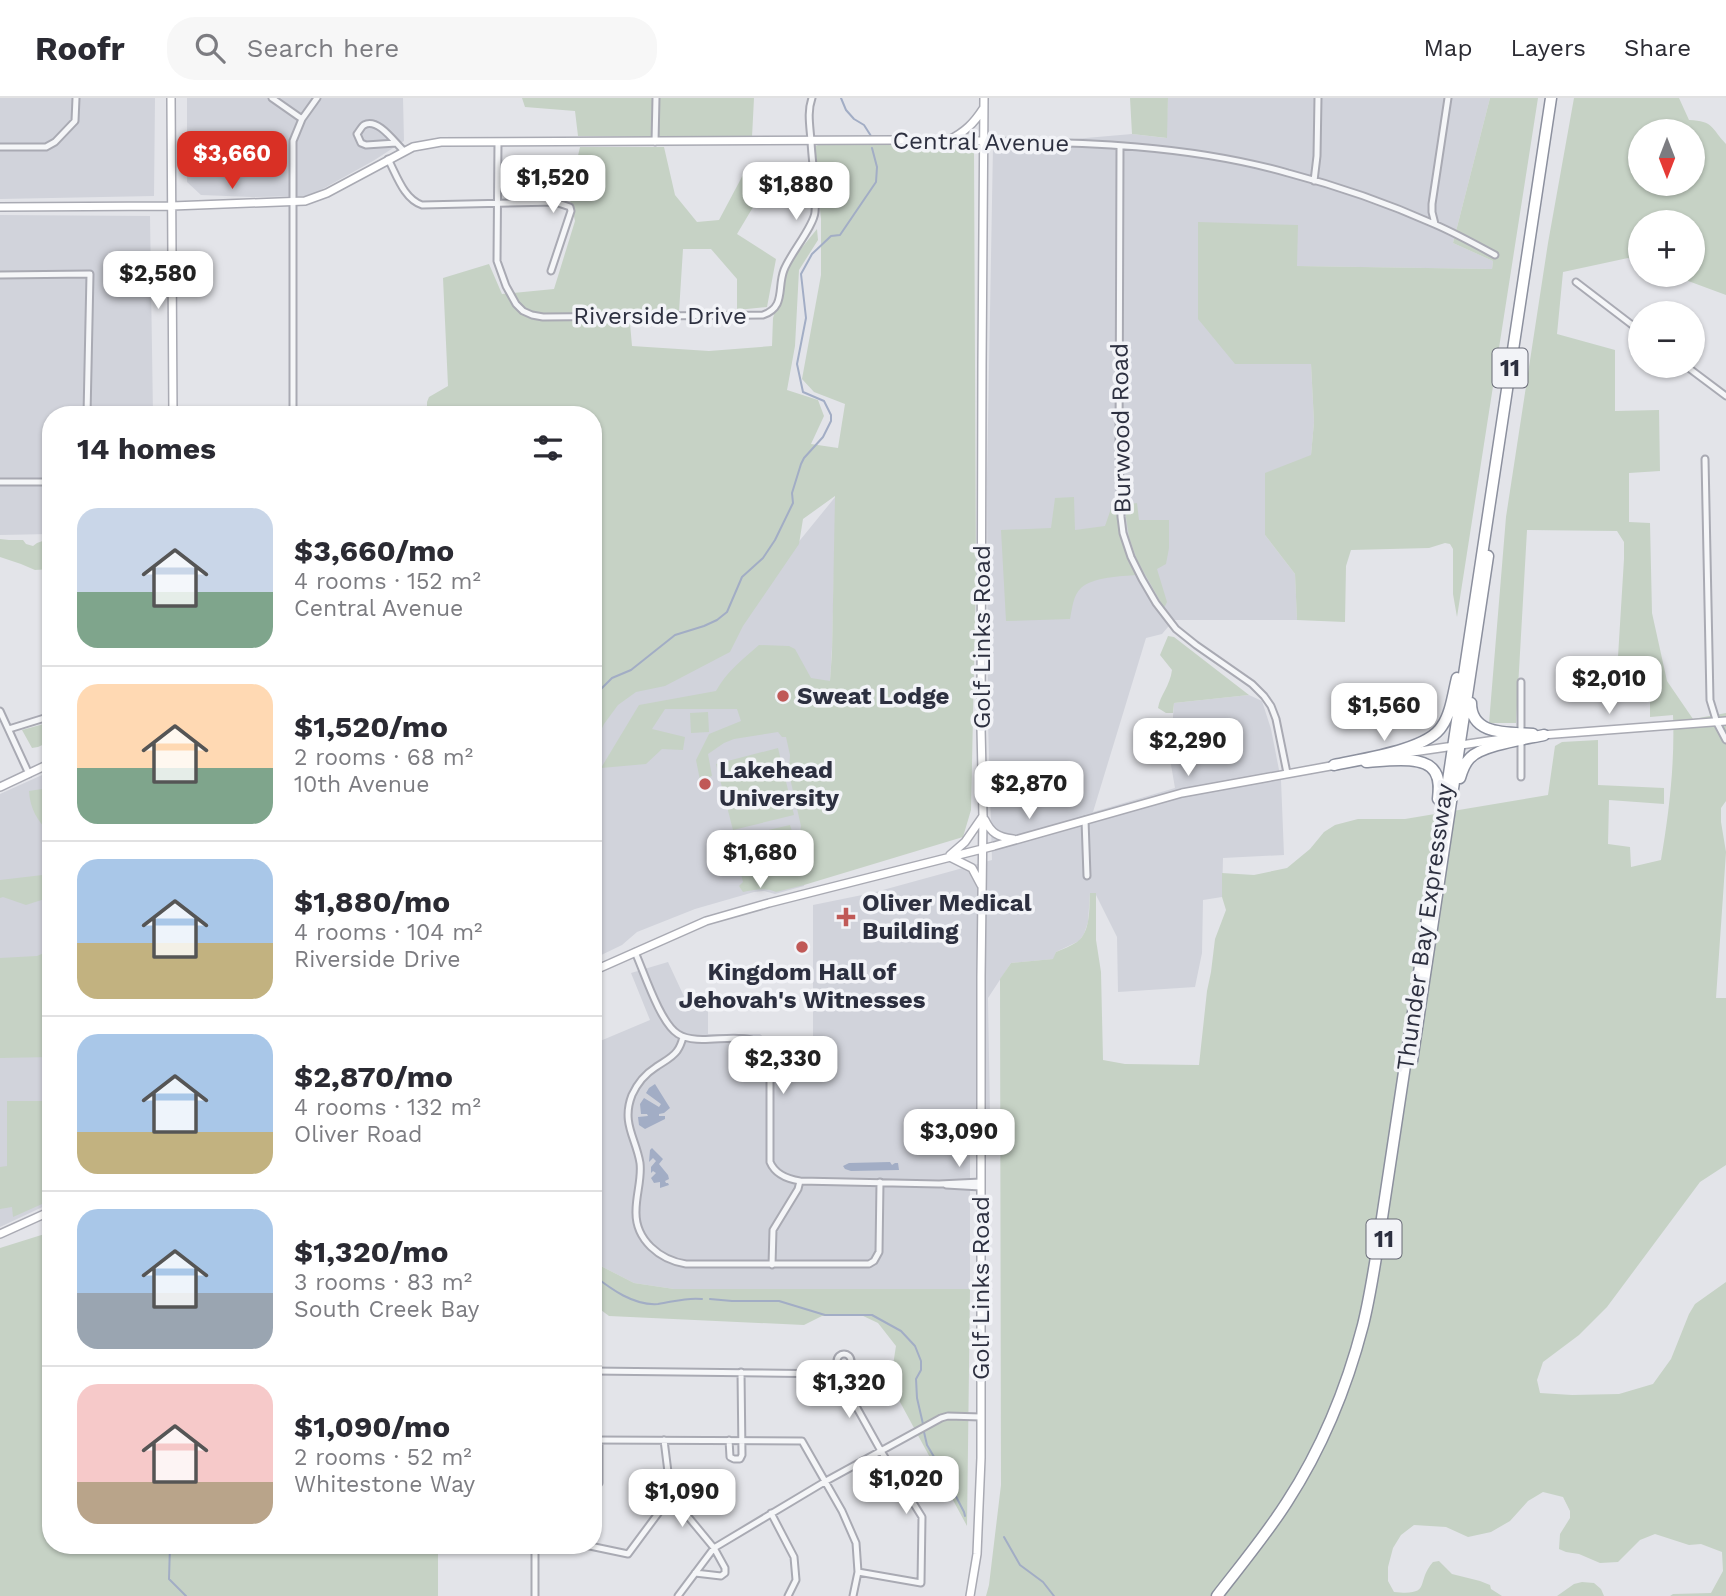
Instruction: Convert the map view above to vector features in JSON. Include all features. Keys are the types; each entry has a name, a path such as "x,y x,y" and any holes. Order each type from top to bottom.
{"highway":[{"name":"Thunder Bay Expressway","path":"1473,636 1551,98"},
{"name":"Thunder Bay Expressway","path":"1224,1596 1280,1523 1308,1479 1337,1419 1360,1355 1375,1297 1456,746 1558,98"},
{"path":"1473,636 1473,718 1480,726 1488,729 1521,736 1544,735"},
{"path":"1334,765 1402,749 1422,743 1435,735 1444,724 1473,636"},
{"path":"1441,847 1463,768 1469,758 1521,736"},
{"path":"1334,765 1413,760 1433,768 1438,779 1441,847"},
{"name":"Thunder Bay Expressway","path":"1217,1596 1289,1499 1320,1443 1354,1355 1377,1251 1441,847"}],"main road":[{"path":"172,98 173,406"},
{"name":"Golf Links Road","path":"970,1596 977,1554 981,1417 984,98"},
{"path":"948,141 963,133 976,121 984,108"},
{"name":"Central Avenue","path":"0,206 293,203 327,194 404,151 441,142 982,141"},
{"path":"1544,735 1726,721"},
{"path":"602,967 687,928 728,914 983,849 1193,791 1334,765 1521,736"},
{"path":"0,787 42,768"},
{"path":"949,857 965,842 983,816 991,831 1004,838 1015,839"},
{"path":"949,857 972,868 983,888"},
{"path":"0,1234 42,1215"}],"street":[{"path":"0,147 50,145 75,121 76,98"},
{"path":"272,98 302,119"},
{"path":"293,406 293,141 302,119 317,98"},
{"path":"655,142 656,98"},
{"name":"Riverside Drive","path":"498,142 497,261 506,286 523,311 543,317 763,315 772,312 778,305 783,271 814,217 809,119 812,98"},
{"path":"1314,181 1318,98"},
{"path":"1435,224 1432,204 1448,98"},
{"path":"396,144 366,145 361,143 357,134 363,125 379,125 404,151"},
{"name":"Central Avenue","path":"982,141 1121,146 1174,151 1286,172 1361,195 1435,224 1496,254"},
{"name":"Burwood Road","path":"1121,146 1119,448 1123,533 1142,579 1176,629 1264,695 1276,719 1287,774"},
{"path":"388,159 413,202 422,205 555,202 570,207 551,271"},
{"path":"0,275 90,274 88,406"},
{"path":"1576,282 1628,322"},
{"path":"1702,378 1726,396"},
{"path":"1705,459 1710,700 1726,740"},
{"path":"0,482 42,482"},
{"path":"1521,682 1521,776"},
{"path":"0,711 29,774"},
{"path":"9,729 42,719"},
{"path":"1085,820 1087,876"},
{"path":"635,951 666,1023 678,1034 695,1039 749,1039 765,1048 770,1061 770,1162 781,1175 800,1181 981,1185"},
{"path":"684,1037 677,1051 644,1076 629,1105 628,1125 638,1155 641,1176 636,1215 643,1237 655,1251 676,1263 686,1264 864,1265 874,1261 879,1252 880,1182"},
{"path":"772,1265 773,1230 798,1189 800,1181"},
{"path":"838,1374 841,1367"},
{"path":"602,1371 838,1374"},
{"path":"729,1440 730,1457 737,1460 741,1458 741,1372"},
{"path":"838,1374 922,1517 921,1583 858,1572"},
{"path":"678,1596 714,1548 826,1480 948,1416 981,1417"},
{"path":"602,1440 802,1441 826,1480 856,1542 858,1572 853,1596"},
{"path":"664,1440 671,1496 714,1548 725,1568 725,1573 721,1576 695,1573"},
{"path":"602,1549 628,1555 671,1496"},
{"path":"771,1513 794,1557 796,1580 788,1596"},
{"path":"535,1554 536,1596"}],"shaded area":[{"path":"0,98 155,98 154,196 0,199"},
{"path":"187,98 403,98 404,141 310,196 201,195 187,182"},
{"path":"1168,98 1490,98 1453,243 1493,261 1492,269 1297,266 1235,364 1311,364 1314,422 1311,455 1265,535 1295,574 1297,620 1174,620 1162,634 1146,638 1093,812 1175,788 1170,759 1174,703 1249,695 1262,701 1271,729 1281,780 1284,855 1223,858 1222,897 1203,900 1202,953 1195,987 1118,992 1117,937 1095,893 1090,893 1088,922 1079,941 1056,952 1054,959 1011,963 988,998 990,1116 970,1115 970,1289 674,1289 634,1283 602,1267 602,1040 650,1020 631,973 668,962 688,1005 708,1005 708,1034 760,1034 776,1048 813,1049 813,905 872,893 992,860 988,721 987,479 993,146 1132,134 1166,138"},
{"path":"0,215 150,216 153,406 42,406 42,534 0,535"},
{"name":"Lakehead University","path":"836,496 830,682 804,886 775,894 754,892 695,909 637,932 622,945 602,955 602,554 792,550"},
{"path":"42,775 42,1207 0,1227 0,794"}],"green space":[{"path":"522,98 754,98 752,137 578,136 575,111 525,107"},
{"path":"1130,98 1168,98 1167,138 1132,134"},
{"path":"1490,98 1538,98 1457,617 1453,594 1453,549 1450,544 1445,543 1429,548 1351,550 1346,566 1345,622 1297,620 1295,574 1265,535 1265,473 1311,455 1314,422 1311,364 1235,364 1198,319 1198,222 1298,225 1297,266 1492,269 1493,261 1453,243"},
{"path":"1574,98 1679,98 1689,119 1628,119 1628,196 1705,196 1705,123 1714,130 1726,144 1726,295 1704,287 1705,210 1628,210 1628,258 1563,272 1557,334 1615,350 1615,411 1659,410 1660,471 1629,473 1629,522 1650,523 1652,613 1667,681 1693,719 1726,713 1726,801 1721,808 1721,822 1726,852 1716,998 1726,998 1726,1165 1700,1182 1607,1307 1579,1335 1543,1362 1537,1380 1540,1393 1572,1395 1619,1394 1653,1384 1671,1359 1695,1304 1726,1282 1726,1596 1670,1596 1711,1593 1723,1571 1722,1552 1701,1544 1689,1545 1655,1534 1640,1540 1618,1562 1600,1563 1559,1549 1560,1534 1570,1518 1570,1511 1563,1497 1543,1492 1528,1501 1510,1521 1491,1532 1468,1537 1446,1527 1414,1525 1401,1535 1393,1548 1388,1581 1394,1592 1419,1590 1428,1569 1433,1562 1439,1561 1452,1574 1490,1585 1491,1589 1502,1596 986,1596 1001,1485 1000,979 1011,963 1053,959 1056,952 1082,938 1087,926 1090,893 1096,893 1103,1060 1125,1064 1199,1065 1215,939 1226,910 1222,897 1222,873 1254,875 1287,868 1310,849 1324,832 1335,825 1358,819 1405,819 1548,795 1555,746 1562,742 1598,740 1598,785 1664,788 1664,804 1609,800 1608,844 1630,847 1631,867 1661,860 1671,788 1673,715 1650,717 1650,671 1617,673 1624,542 1617,531 1527,530 1516,723 1489,723 1506,517 1548,243"},
{"path":"938,144 969,147 974,152 976,576 971,810 963,837 776,892 764,889 743,892 739,886 743,882 734,838 790,825 791,843 800,844 801,826 790,778 790,755 786,737 782,737 778,732 724,743 708,754 712,776 700,780 696,760 709,734 741,721 737,709 665,709 652,729 685,737 683,750 662,749 646,764 602,766 639,705 716,691 730,672 759,645 789,646 795,649 811,678 830,681 835,496 803,519 799,544 743,626 730,652 665,686 636,692 618,705 602,728 602,406 427,406 427,402 429,397 448,386 443,278 489,264 502,294 554,289 575,221 569,195 580,147 664,147 675,195 697,222 719,220 744,173 774,172 737,234 776,259 767,307 737,310 737,279 711,249 683,249 679,312 629,312 632,346 709,351 772,346 773,318 791,261 817,229 818,240 799,270 795,346 787,390 818,400 824,416 811,444 838,448 845,404 814,392 802,379 821,275 821,219 814,147"},
{"path":"1074,497 1075,530 1105,526 1114,500 1122,539 1136,575 1086,584 1076,594 1070,619 1006,621 1001,530 1051,528 1055,498"},
{"path":"1137,503 1139,520 1169,520 1166,564 1157,569 1167,602 1164,608 1137,560 1129,537 1124,505"},
{"path":"0,539 23,540 33,546 42,541 42,570 35,570 0,557"},
{"path":"1168,636 1174,637 1249,695 1174,703 1173,713 1166,713 1158,708 1172,670 1160,655"},
{"path":"708,712 709,732 691,733 690,713"},
{"path":"42,724 42,745 32,748 22,730"},
{"path":"778,748 794,815 733,830 716,764"},
{"path":"42,789 42,824 35,814 29,791"},
{"path":"42,875 42,900 26,905 0,898 0,880"},
{"path":"42,954 42,1057 0,1058 0,958"},
{"path":"7,1101 42,1101 42,1204 13,1217 12,1207 0,1209 0,1167 7,1166"},
{"path":"42,1235 42,1554 438,1554 438,1596 0,1596 0,1248"},
{"path":"602,1267 634,1283 674,1289 970,1289 967,1526 900,1402 891,1378 896,1346 878,1323 859,1314 822,1316 804,1325 609,1316 602,1311"},
{"path":"1594,1583 1604,1596 1557,1596 1574,1584"}],"water":[{"path":"655,1084 670,1108 659,1114 665,1116 665,1119 645,1129 639,1125 638,1117 648,1116 641,1114 640,1104 644,1098 659,1107 661,1104 646,1093"},
{"path":"652,1148 663,1159 659,1164 669,1179 665,1181 669,1185 660,1188 660,1182 654,1183 651,1178 656,1173 651,1173 651,1167 656,1161 653,1158 649,1162"},
{"path":"890,1162 892,1165 898,1163 899,1170 851,1171 843,1166 849,1163"}],"waterway":[{"path":"841,98 846,110 864,125 871,136"},
{"path":"602,688 612,678 631,670 675,635 704,626 727,612 742,577 763,558 775,540 793,503 792,493 801,464 823,437 831,421 824,401 803,392 797,364 806,318 801,274 812,254 831,236 840,235 876,182 877,167 872,148"},
{"path":"602,1282 615,1291 649,1304 702,1299"},
{"path":"710,1299 779,1301 825,1315 872,1315 901,1331 915,1346 921,1361 921,1370 916,1379 923,1424"},
{"path":"924,1432 927,1445 965,1516"},
{"path":"1004,1537 1020,1565 1043,1582 1054,1596"},
{"path":"170,1554 169,1579 186,1596"}],"place":[{"name":"Sweat Lodge","path":"783,696"},
{"name":"Lakehead University","path":"705,784"},
{"name":"Oliver Medical Building","path":"846,917"},
{"name":"Kingdom Hall of Jehovah's Witnesses","path":"802,947"}]}
